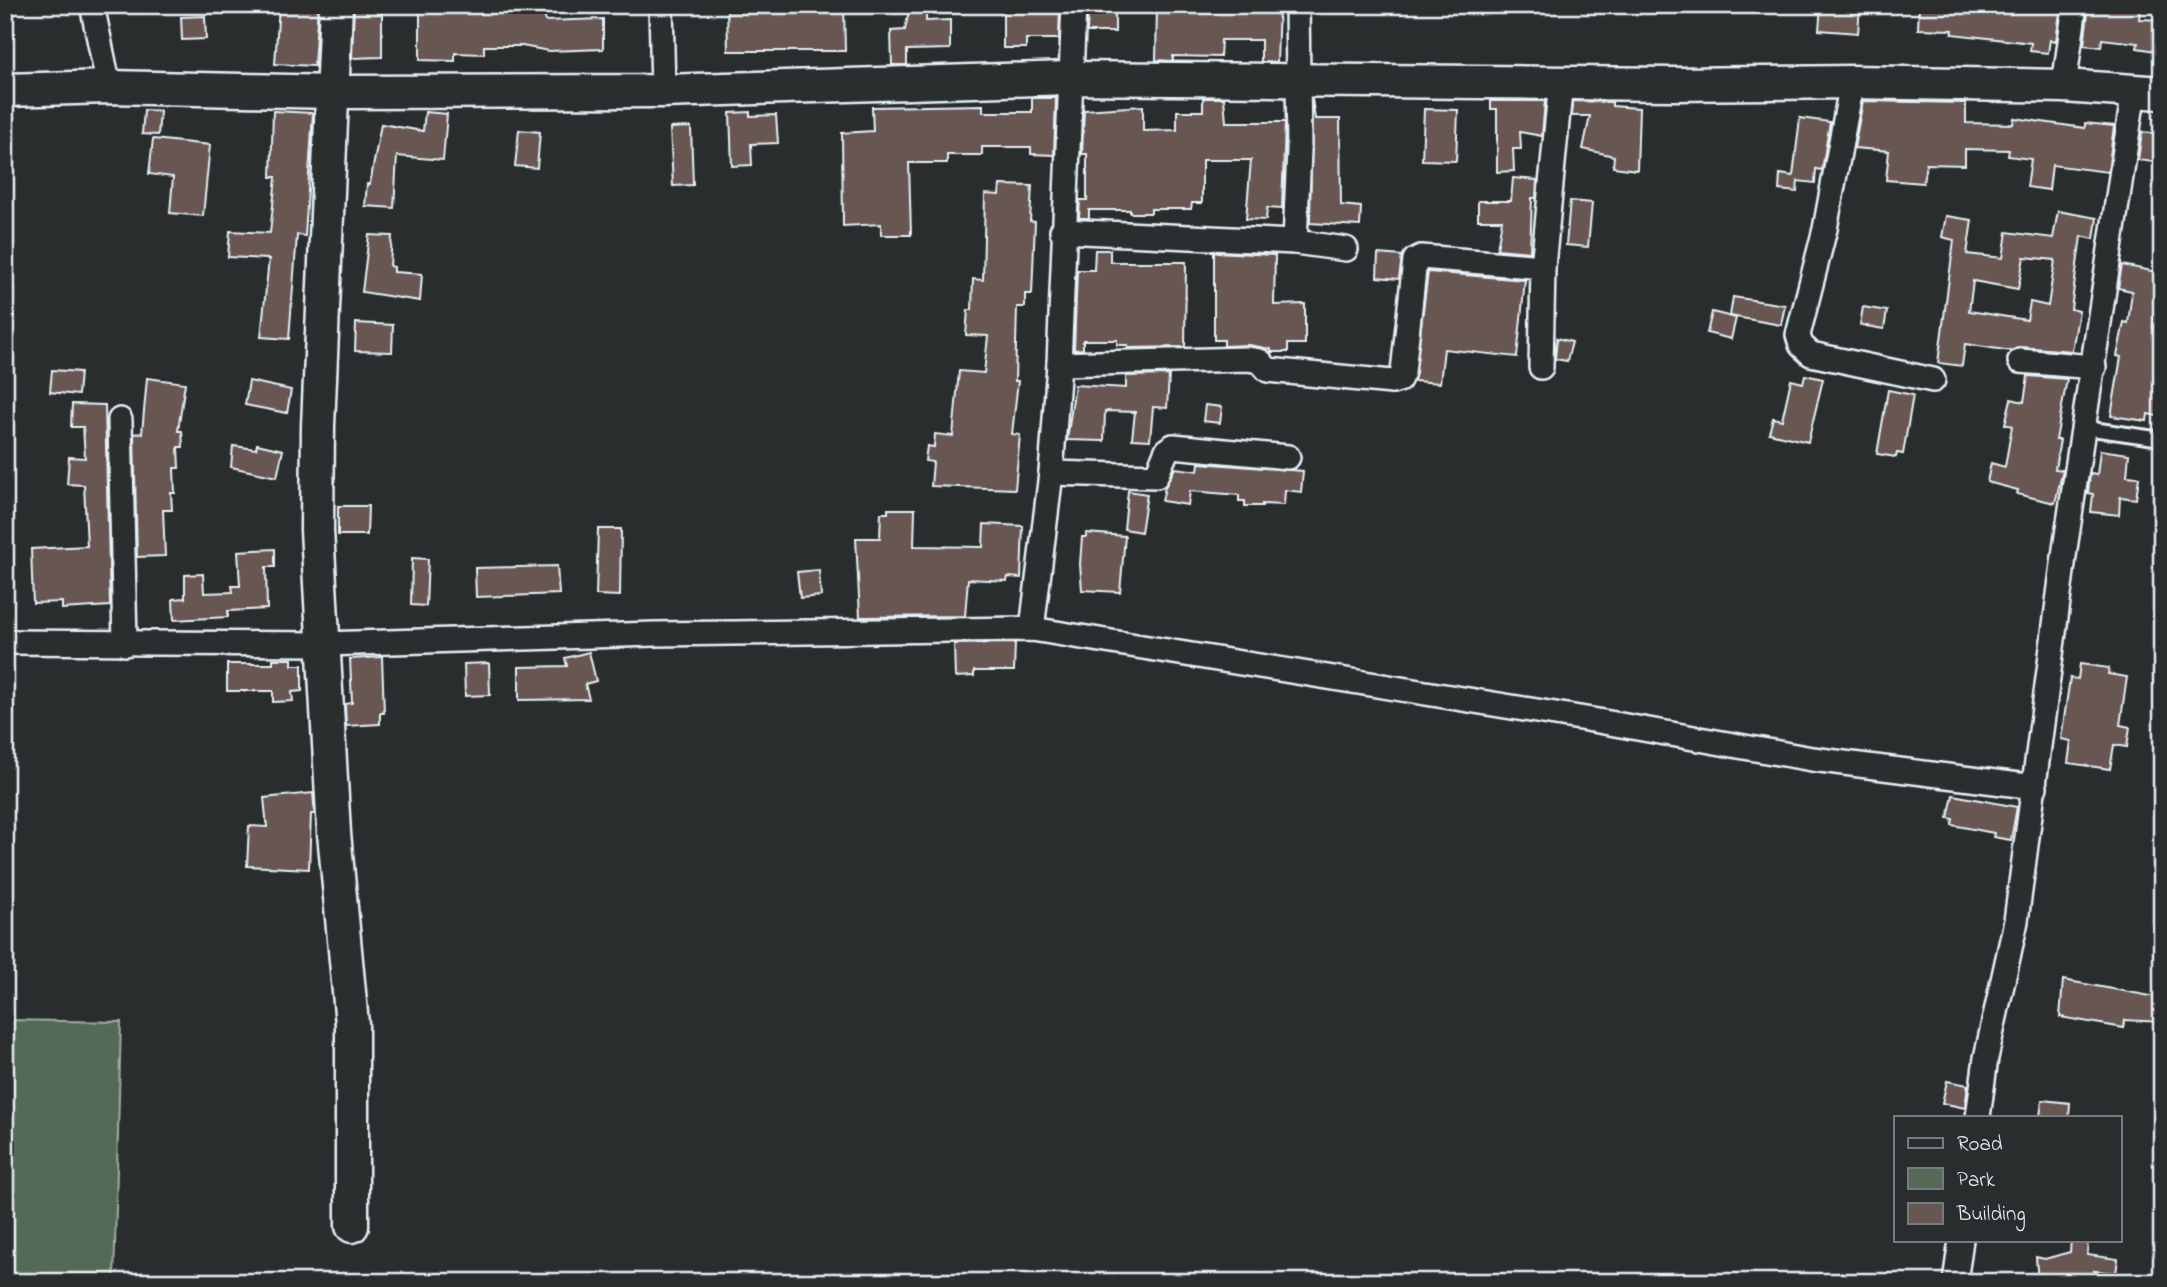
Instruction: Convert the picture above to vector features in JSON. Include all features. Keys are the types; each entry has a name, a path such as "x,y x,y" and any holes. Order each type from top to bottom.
{"street":[{"path":"92,5 109,87"},
{"path":"336,5 318,426 317,530 334,833 352,1024 352,1226"},
{"path":"661,5 663,91"},
{"path":"1032,629 1051,473 1059,364 1068,78 1074,5"},
{"path":"1295,242 1298,150 1297,5"},
{"path":"2064,86 2075,5"},
{"path":"5,90 109,87 333,92 663,91 1068,78 1562,80 1674,84 1852,82 2064,86 2148,91 2094,367 2064,548 2016,921 1986,1058 1978,1116"},
{"path":"1541,367 1543,267 1562,80"},
{"path":"1852,82 1825,229 1798,335 1801,345 1811,354 1933,380"},
{"path":"1062,231 1295,242 1346,249"},
{"path":"1059,364 1247,359 1260,361 1268,370 1392,382 1399,380 1403,372 1415,260 1421,257 1543,267"},
{"path":"2020,361 2094,367"},
{"path":"120,420 125,644"},
{"path":"1051,473 1156,476 1167,450 1173,446 1288,457"},
{"path":"5,642 323,644 655,634 1032,629 1598,721 1812,760 2035,787"},
{"path":"1955,1282 1961,1242"}],"lane":[{"path":"2085,428 2162,439"}],"green space":[{"path":"5,1020 121,1022 114,1282 5,1282"}],"building":[{"path":"279,5 318,5 314,66 275,64"},
{"path":"354,5 382,5 382,57 352,58"},
{"path":"420,5 455,5 455,8 492,10 493,5 546,5 545,21 603,19 603,49 549,51 522,46 484,46 484,54 455,53 455,61 420,60"},
{"path":"727,5 781,5 781,12 820,12 819,5 844,5 845,51 728,51"},
{"path":"1003,5 1060,5 1059,39 1026,39 1026,48 1003,48"},
{"path":"1088,5 1115,5 1115,32 1087,32"},
{"path":"1157,5 1196,5 1195,11 1228,12 1279,5 1277,62 1261,62 1261,40 1221,40 1220,57 1173,56 1173,61 1156,60"},
{"path":"1821,5 1860,5 1858,33 1819,30"},
{"path":"1919,5 1987,10 1987,5 2061,5 2056,41 2050,40 2048,53 2030,51 2031,43 1952,34 1953,30 1918,29"},
{"path":"2089,5 2141,5 2139,19 2162,20 2162,52 2137,48 2138,43 2102,39 2101,47 2084,45"},
{"path":"909,11 926,11 926,21 950,20 950,49 907,50 907,65 892,65 891,31 905,30"},
{"path":"205,16 206,39 182,40 181,17"},
{"path":"1032,98 1056,98 1054,155 1031,154 1031,147 982,147 982,155 947,155 947,163 909,163 911,235 881,235 881,224 843,226 842,133 873,131 872,107 983,105 983,112 1032,112"},
{"path":"1203,98 1224,98 1226,122 1285,122 1282,209 1267,208 1266,220 1246,219 1251,160 1202,160 1202,203 1192,203 1191,209 1151,209 1151,213 1089,210 1089,218 1079,218 1080,200 1087,200 1087,154 1082,154 1084,110 1143,106 1143,131 1177,130 1177,111 1203,111"},
{"path":"1312,99 1315,119 1340,119 1341,205 1361,207 1360,226 1310,223"},
{"path":"1491,101 1545,101 1542,136 1520,132 1521,149 1513,149 1514,171 1497,172 1497,109 1491,109"},
{"path":"1573,101 1612,102 1612,106 1639,108 1637,170 1613,167 1614,156 1583,149 1590,116 1572,116"},
{"path":"1863,101 1966,103 1966,123 2013,124 2014,118 2085,128 2085,123 2114,126 2108,172 2052,165 2049,190 2027,187 2031,159 2008,156 2009,150 1965,149 1965,165 1926,164 1923,183 1886,180 1889,151 1854,148"},
{"path":"1424,109 1458,110 1456,161 1422,160"},
{"path":"144,110 160,111 158,135 142,134"},
{"path":"273,111 313,113 305,236 297,235 289,339 261,337 269,259 228,257 230,231 270,233 276,177 271,177"},
{"path":"425,112 447,114 443,160 397,156 394,208 365,206 367,184 370,184 381,124 423,131"},
{"path":"750,112 750,116 776,115 778,143 751,144 752,165 732,166 730,113"},
{"path":"1800,118 1830,122 1822,170 1816,169 1815,183 1798,181 1797,192 1779,190 1780,174 1793,176"},
{"path":"691,127 693,185 673,186 670,128"},
{"path":"519,130 540,132 537,168 515,166"},
{"path":"2142,132 2162,134 2162,163 2138,160"},
{"path":"153,139 210,145 203,216 170,213 173,177 149,174"},
{"path":"1513,178 1537,180 1536,198 1532,198 1530,252 1497,249 1502,220 1478,220 1478,201 1511,201"},
{"path":"1000,185 1032,186 1030,221 1035,222 1032,294 1025,294 1025,307 1017,307 1015,381 1018,381 1012,434 1020,435 1015,489 931,486 933,462 925,461 927,446 934,447 935,434 953,436 959,371 984,373 988,336 966,335 968,310 972,310 973,279 983,280 985,194 999,195"},
{"path":"1570,201 1592,203 1588,247 1566,245"},
{"path":"2058,211 2097,218 2094,239 2081,236 2071,309 2079,311 2072,351 2021,347 2011,351 1965,344 1962,366 1938,363 1954,240 1942,237 1946,216 1972,220 1967,254 2003,258 2007,232 2053,238","holes":["2024,257 2055,260 2048,306 2030,302 2027,320 1969,311 1973,281 2018,289"]},
{"path":"369,235 392,236 390,266 394,267 394,272 422,274 420,301 362,292"},
{"path":"1095,250 1110,250 1110,262 1186,262 1185,347 1128,348 1128,345 1117,345 1117,340 1083,340 1083,349 1074,350 1077,270 1094,270"},
{"path":"1214,252 1275,255 1274,305 1305,304 1305,344 1288,344 1288,352 1271,352 1271,349 1249,345 1224,346 1224,340 1214,340"},
{"path":"1378,254 1402,256 1399,279 1377,277"},
{"path":"2122,265 2162,273 2162,296 2157,296 2153,328 2162,329 2158,364 2162,364 2162,417 2148,414 2147,421 2111,416 2121,357 2117,356 2124,322 2128,323 2132,291 2118,288"},
{"path":"1428,272 1525,280 1517,357 1444,349 1440,383 1414,381"},
{"path":"1733,297 1785,305 1781,325 1730,316"},
{"path":"1863,307 1887,311 1884,329 1860,325"},
{"path":"1712,312 1736,318 1731,339 1707,333"},
{"path":"356,323 393,325 392,352 355,351"},
{"path":"1557,338 1572,342 1567,361 1555,359"},
{"path":"52,370 80,372 78,395 50,392"},
{"path":"1169,375 1167,408 1153,407 1150,440 1132,439 1135,412 1105,411 1104,441 1067,440 1075,385 1126,388 1126,376"},
{"path":"1805,375 1823,379 1808,442 1769,433 1773,418 1782,420 1791,380 1803,383"},
{"path":"2028,376 2067,379 2056,440 2060,440 2055,469 2063,470 2055,503 2017,494 2018,490 1987,482 1991,463 2005,467 2012,426 2005,424 2011,399 2024,402"},
{"path":"147,378 185,383 178,431 182,431 183,447 178,447 179,468 174,468 175,493 171,493 172,510 163,510 165,556 137,557 134,434 142,433"},
{"path":"249,381 291,390 287,413 245,405"},
{"path":"1888,390 1913,395 1903,454 1897,453 1896,457 1877,454"},
{"path":"72,404 105,405 110,606 62,609 62,602 33,603 31,549 87,546 84,485 67,484 69,457 85,458 83,427 71,427"},
{"path":"1205,405 1222,407 1220,423 1203,421"},
{"path":"257,444 283,450 277,477 231,467 233,446 256,449"},
{"path":"2100,450 2129,454 2127,476 2139,477 2136,499 2120,497 2119,515 2091,512 2093,494 2088,493 2090,474 2097,475"},
{"path":"1199,463 1303,471 1301,492 1285,490 1284,505 1245,506 1245,501 1239,501 1239,495 1190,491 1188,505 1162,501 1165,487 1175,468 1198,471"},
{"path":"1128,491 1147,494 1141,532 1124,529"},
{"path":"338,506 368,506 367,535 338,535"},
{"path":"888,509 915,509 914,546 983,547 984,524 1023,526 1021,578 1008,577 1007,581 968,579 965,616 860,617 856,538 880,538 881,513 888,513"},
{"path":"598,529 621,529 620,596 596,595"},
{"path":"1086,533 1125,536 1120,592 1082,590 1080,564 1082,537 1086,537"},
{"path":"275,549 275,567 266,567 267,609 228,611 228,617 174,620 173,599 185,598 185,575 203,574 204,593 233,592 232,586 240,586 238,551"},
{"path":"412,558 428,559 426,606 411,605"},
{"path":"557,566 559,594 476,597 475,568"},
{"path":"819,570 821,596 800,598 797,572"},
{"path":"1015,643 1014,671 974,671 974,676 955,677 954,644"},
{"path":"589,652 596,681 585,684 589,699 519,700 519,667 567,666 565,658"},
{"path":"382,657 384,713 380,713 380,724 346,726 345,704 352,703 350,659"},
{"path":"273,659 292,659 292,665 302,665 302,691 292,692 293,701 273,702 273,691 227,691 227,664 273,664"},
{"path":"489,663 490,695 465,696 464,664"},
{"path":"2080,664 2109,668 2108,674 2127,677 2120,725 2130,727 2127,747 2114,745 2110,769 2068,763 2071,741 2061,739 2070,678 2078,679"},
{"path":"313,793 315,814 311,814 309,869 247,866 249,826 267,827 264,798"},
{"path":"1953,795 2017,807 2011,840 1993,837 1994,833 1952,825 1953,819 1948,818"},
{"path":"2063,980 2162,998 2162,1022 2125,1020 2124,1028 2060,1017"},
{"path":"1947,1081 1968,1085 1965,1108 1942,1103"},
{"path":"2042,1100 2070,1103 2069,1116 2040,1116"},
{"path":"2071,1242 2088,1242 2087,1255 2118,1259 2116,1273 2094,1271 2097,1282 2038,1282 2036,1257 2045,1259 2070,1252"}]}
